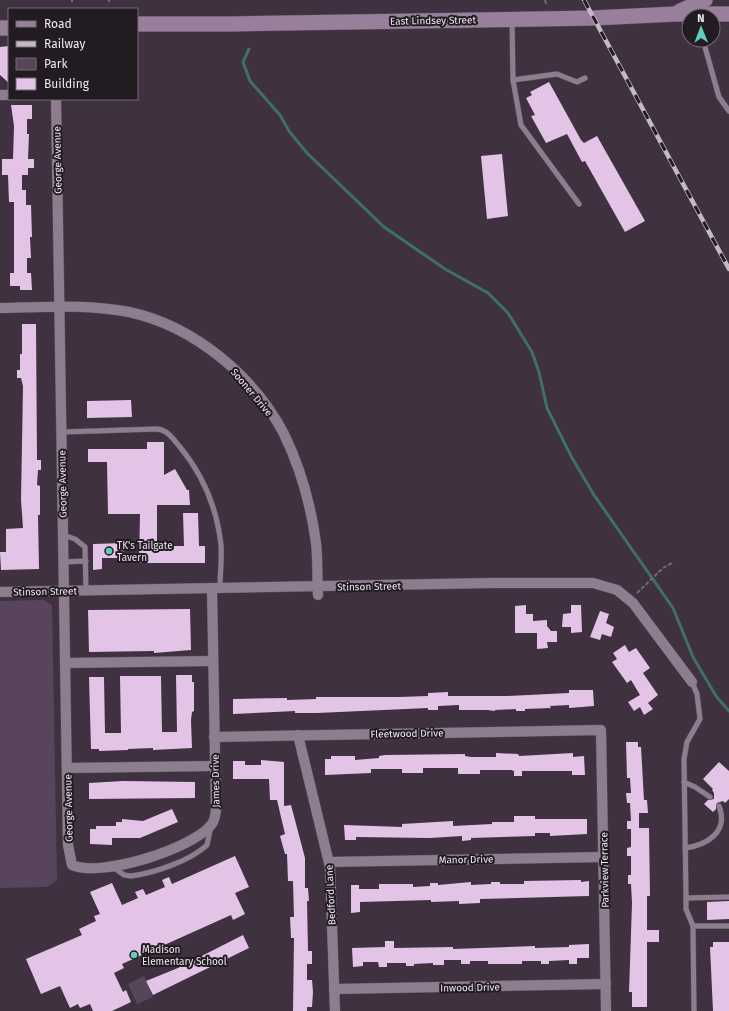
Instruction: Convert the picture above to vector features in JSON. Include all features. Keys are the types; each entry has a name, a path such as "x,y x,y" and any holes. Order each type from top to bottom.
{"street":[{"name":"East Lindsey Street","path":"138,24 512,19 681,13"},
{"name":"George Avenue","path":"56,100 62,432 63,591 69,855 70,863 77,867 89,869 113,867"},
{"name":"Sooner Drive","path":"0,308 60,307 121,311 160,322 205,346 222,359 246,382 275,418 284,434 305,490 316,543 318,591"},
{"name":"Stinson Street","path":"0,592 216,589 318,591 584,583 617,590 630,600 692,682"},
{"name":"James Drive","path":"211,825 216,810 213,661 216,589"},
{"path":"65,663 213,661"},
{"name":"Fleetwood Drive","path":"214,737 601,730"},
{"name":"Parkview Terrace","path":"601,730 606,1011"},
{"name":"Bedford Lane","path":"298,735 328,862 335,1011"},
{"path":"67,768 214,766"},
{"path":"113,867 140,860 177,846 203,832 211,825"},
{"name":"Manor Drive","path":"328,862 604,857"},
{"name":"Inwood Drive","path":"334,989 606,984"}],"lane":[{"path":"512,19 513,80 520,125 579,204"},
{"path":"705,48 719,97 729,111"},
{"path":"513,80 557,74 577,82 585,78"},
{"path":"62,432 157,429 167,432 187,456 200,477 217,518 221,547 216,589"},
{"path":"63,535 75,539 84,547 86,561 86,590"},
{"path":"63,562 86,561"},
{"path":"692,682 697,694 700,719 687,742 684,759 684,782 686,909 693,926 694,1011"},
{"path":"684,782 695,787 710,798"},
{"path":"719,806 725,812 727,818"},
{"path":"113,867 124,875 131,876 172,864 195,853 207,845 211,825"},
{"path":"685,848 702,846 723,834"},
{"path":"686,898 729,897"},
{"path":"693,926 729,926"}],"path":[{"path":"545,0 546,4"},
{"path":"630,600 663,568 672,563"}],"green space":[{"path":"44,600 52,605 57,880 47,887 0,888 0,601"},
{"path":"144,976 153,997 137,1004 128,984"}],"building":[{"path":"8,46 8,82 0,75 0,47"},
{"path":"549,82 581,140 584,143 597,136 645,221 625,232 585,161 582,162 567,134 546,143 531,116 535,115 526,98 532,95 530,92"},
{"path":"11,105 32,105 32,119 27,119 27,134 29,134 28,159 34,159 34,168 28,168 28,175 22,175 22,190 26,190 26,205 31,205 31,258 27,258 27,273 31,273 32,290 20,290 20,286 10,286 10,273 14,273 14,202 9,202 8,175 2,175 2,159 13,159 14,126"},
{"path":"502,154 508,216 487,219 481,156"},
{"path":"22,324 36,324 37,460 41,460 41,470 38,470 37,485 40,486 40,515 38,515 39,569 1,570 0,552 6,552 6,529 23,528 21,500 23,386 21,378 17,378 17,370 20,370 20,354 22,354"},
{"path":"131,400 132,417 87,418 87,401"},
{"path":"147,442 164,442 164,475 175,469 187,490 189,490 190,505 157,505 157,546 184,546 183,513 198,513 199,546 205,546 205,563 139,563 140,514 108,514 107,462 88,462 88,449 147,449"},
{"path":"124,543 124,558 102,558 102,569 93,570 93,544"},
{"path":"526,605 526,614 533,614 533,621 547,620 547,626 551,631 557,631 557,642 547,642 548,648 537,649 537,633 515,633 515,606"},
{"path":"571,605 581,605 582,632 571,633 571,627 562,627 563,614 571,613"},
{"path":"190,609 191,650 154,653 154,651 89,652 88,610"},
{"path":"600,611 609,614 606,623 614,627 611,637 602,634 600,640 590,637"},
{"path":"625,645 629,652 636,648 650,668 643,673 658,695 648,703 653,709 644,715 640,707 634,711 628,702 640,695 631,680 627,683 612,662 617,659 613,653"},
{"path":"176,675 192,675 192,682 194,682 194,711 192,712 191,720 192,748 153,750 153,748 99,751 99,749 91,749 89,677 104,677 105,733 121,733 120,676 161,676 162,732 177,732"},
{"path":"569,690 593,690 594,706 569,708 569,705 550,706 551,708 525,709 525,711 516,711 516,709 495,711 459,710 459,705 438,706 438,710 428,710 428,708 317,713 295,713 295,711 233,714 233,699 287,698 287,700 316,699 316,697 399,697 428,696 428,693 448,692 448,696 507,696 569,693"},
{"path":"626,742 638,742 638,747 641,747 644,800 647,800 648,813 639,813 639,828 649,828 650,896 647,896 647,930 659,930 659,942 647,942 647,1007 632,1007 632,992 629,992 632,903 631,884 628,884 628,875 631,875 631,856 627,856 627,848 631,847 631,829 627,829 627,821 631,821 630,803 627,803 626,793 631,793 630,778 627,778"},
{"path":"496,753 518,754 519,756 573,753 573,757 584,756 585,775 572,775 572,771 522,771 522,776 514,776 514,771 511,770 480,770 480,774 458,774 458,768 423,768 423,773 402,773 402,769 371,769 371,773 325,775 325,759 331,759 331,756 355,756 355,760 379,758 379,756 385,755 465,754 465,756 471,757 496,757"},
{"path":"261,760 284,762 284,806 291,805 305,858 305,888 308,888 309,901 307,901 308,951 312,951 312,964 307,964 307,980 312,980 313,992 312,1007 307,1007 307,1011 293,1011 294,938 291,938 290,917 294,917 293,881 288,881 287,854 285,854 280,836 285,834 277,800 270,800 269,779 233,779 233,761 245,761 245,765 261,765"},
{"path":"719,762 729,771 729,799 725,803 723,801 717,803 716,809 713,812 704,804 708,800 714,799 713,789 703,779"},
{"path":"123,781 195,782 195,798 89,799 89,783"},
{"path":"172,809 178,822 140,838 112,838 112,845 90,844 90,829 96,829 96,826 116,826 116,822 122,822 122,819 143,821"},
{"path":"514,816 535,816 535,819 587,819 587,834 550,836 550,833 535,833 535,836 471,838 471,840 462,841 462,836 430,838 356,837 356,840 345,840 344,825 402,827 402,824 453,821 453,826 492,824 492,822 514,822"},
{"path":"235,856 249,887 235,893 245,914 233,920 231,915 122,964 124,968 114,973 123,992 126,990 131,1002 112,1011 93,1011 90,1004 80,1008 78,1004 70,1008 60,986 41,994 26,959 82,935 79,929 96,921 94,916 100,914 90,892 112,883 122,905 138,898 135,892 143,889 146,895 165,887 162,880 169,877 172,884"},
{"path":"581,880 581,882 589,881 589,896 480,899 480,903 459,904 459,901 431,902 431,900 360,902 360,912 351,913 351,885 359,885 359,889 379,889 379,884 413,884 413,887 430,886 430,883 438,883 438,885 471,882 471,885 491,884 491,882 500,882 500,884 524,884 524,881"},
{"path":"729,901 729,919 707,920 707,902"},
{"path":"243,935 249,948 153,995 146,981 178,968"},
{"path":"385,941 394,941 394,948 453,947 453,949 535,946 535,948 569,947 569,945 589,944 589,958 577,958 577,964 569,964 569,960 549,961 549,964 541,964 541,961 522,961 522,964 488,964 488,961 470,961 470,964 461,964 461,960 444,960 444,965 433,965 433,963 406,966 406,963 387,963 387,967 379,967 378,962 363,962 363,966 353,967 352,948 385,947"},
{"path":"713,942 729,942 729,1011 713,1011 710,947 713,947"}],"waterway":[{"path":"249,49 243,62 250,81 280,115 289,131 307,153 384,227 445,269 488,293 508,313 532,352 539,372 547,408 571,456 594,495 673,608 693,657 716,696 729,711"}],"railway":[{"path":"584,0 729,269"}],"place":[{"name":"TK's Tailgate Tavern","path":"109,551"},
{"name":"Madison Elementary School","path":"134,955"}]}
